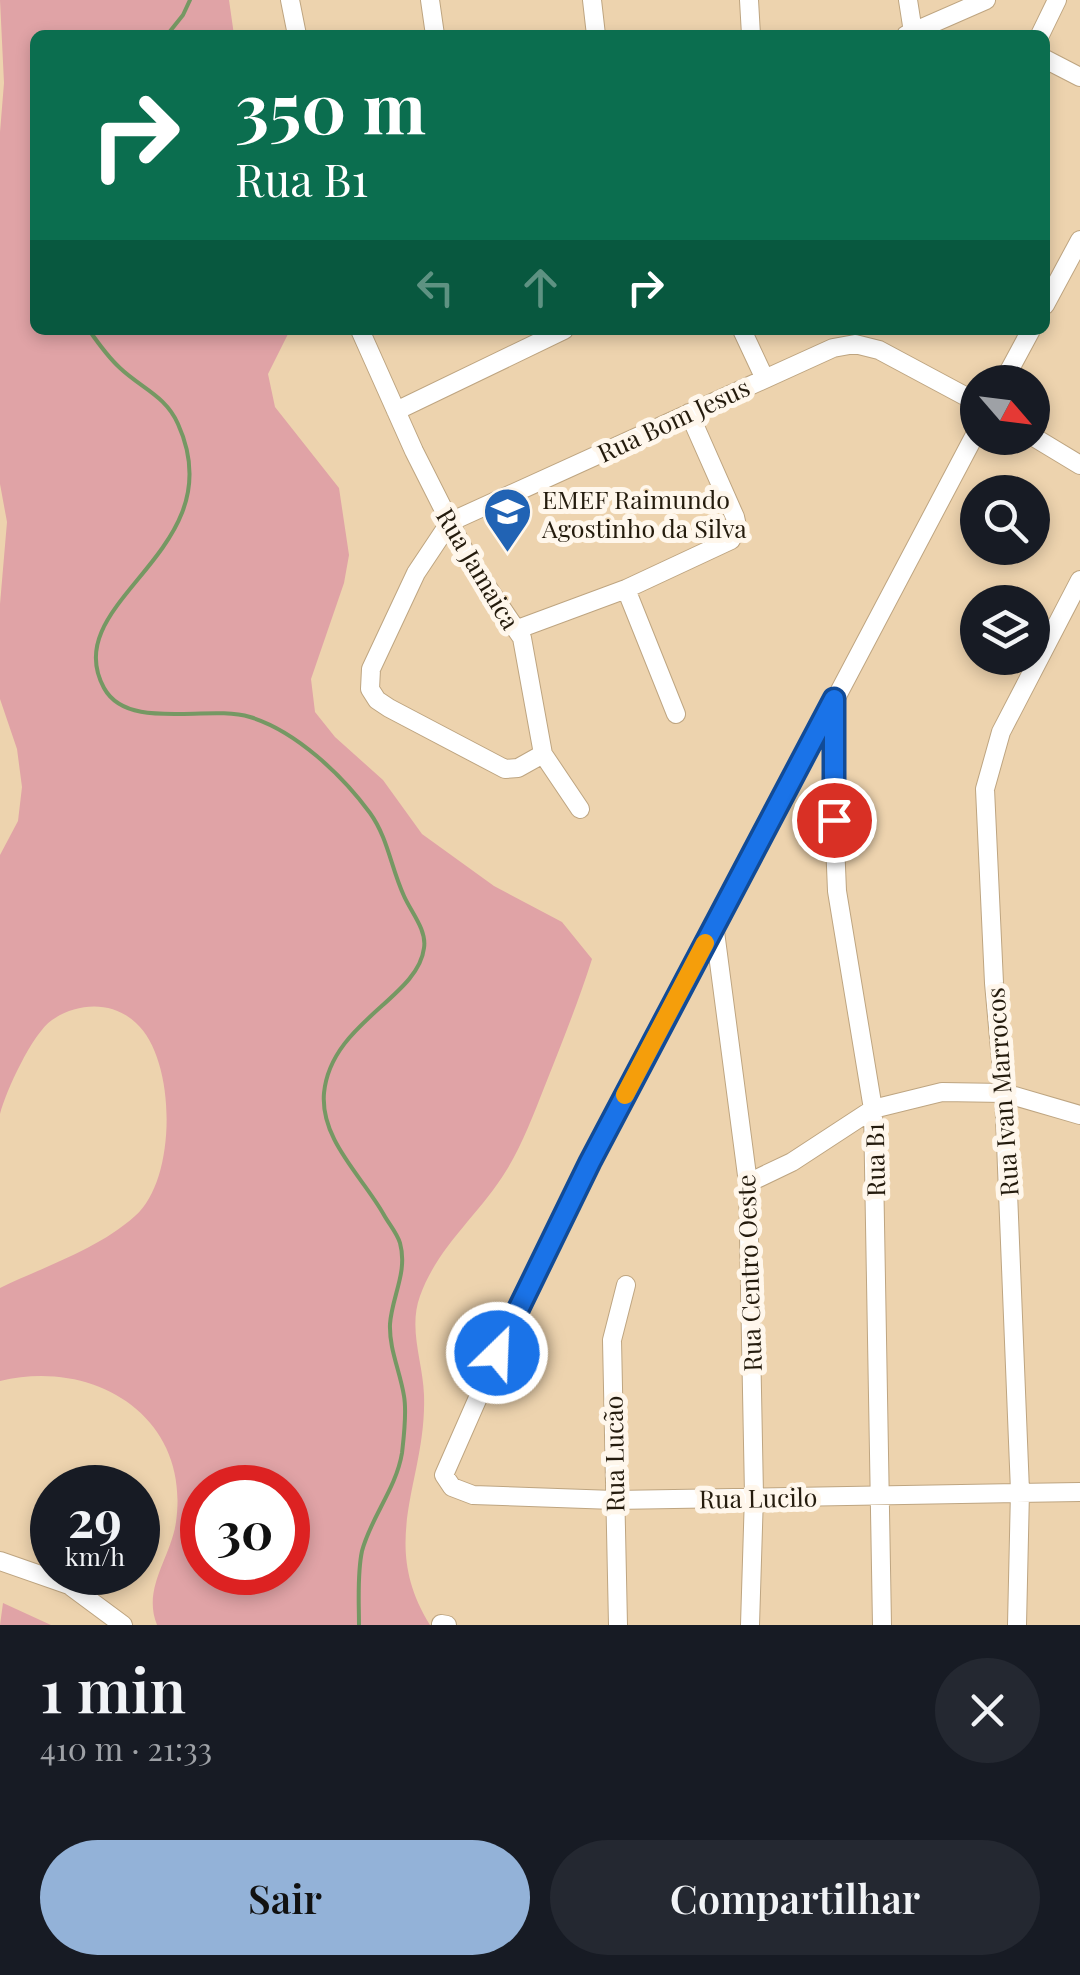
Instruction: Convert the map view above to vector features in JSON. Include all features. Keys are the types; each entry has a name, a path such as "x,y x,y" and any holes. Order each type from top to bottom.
{"street":[{"path":"290,0 296,30"},
{"path":"430,0 434,30"},
{"path":"592,0 595,30"},
{"path":"748,0 751,30"},
{"path":"908,0 909,30"},
{"path":"918,30 986,0"},
{"path":"1043,30 1058,0"},
{"path":"1050,61 1080,76"},
{"path":"1050,295 1080,240"},
{"name":"Rua Jamaica","path":"362,335 450,522 484,586 518,629 530,673 543,754 580,809"},
{"path":"396,410 554,335"},
{"path":"744,335 764,377"},
{"path":"1012,365 1028,335"},
{"name":"Rua Bom Jesus","path":"450,522 833,348 855,344 880,350 960,393"},
{"path":"518,629 726,544 735,532 735,517 688,414"},
{"path":"1050,447 1080,465"},
{"path":"714,924 965,455"},
{"path":"450,522 402,601 372,669 370,688 377,700 390,708 505,768 518,768 543,754"},
{"name":"Rua Ivan Marrocos","path":"1017,1625 1020,1492 1004,1092 986,847 986,778 1001,732 1080,580"},
{"path":"626,588 676,714"},
{"name":"Rua B1","path":"834,699 837,891 874,1108 882,1625"},
{"name":"Rua Centro Oeste","path":"714,924 748,1183 754,1495 750,1625"},
{"name":"Rua Lucilo","path":"714,924 521,1300 444,1475 452,1486 472,1495 614,1500 1080,1492"},
{"path":"748,1183 792,1162 874,1108 942,1092 1004,1092 1080,1115"},
{"name":"Rua Lucão","path":"618,1625 612,1340 626,1285"},
{"path":"0,1561 69,1585 123,1625"}],"shaded area":[{"path":"0,0 229,0 233,30 30,30 30,335 288,335 268,374 275,407 339,488 349,555 344,583 311,679 315,712 335,737 383,780 422,834 494,886 562,922 592,959 517,1151 495,1187 437,1262 417,1308 423,1426 408,1510 407,1565 430,1625 157,1625 153,1598 160,1595 160,1572 176,1522 177,1485 168,1452 152,1425 129,1403 101,1388 69,1378 35,1376 0,1381 0,1288 87,1248 135,1216 149,1199 159,1176 167,1120 159,1064 149,1040 127,1016 95,1006 62,1014 44,1027 21,1064 0,1114 0,855 18,821 22,787 17,749 0,699 0,604 7,522 0,484 0,132 4,83"},
{"path":"3,1603 51,1625 0,1625"}],"waterway":[{"path":"171,30 190,0"},
{"path":"92,335 116,364 173,414 190,468 184,507 167,541 103,628 96,657 104,688 115,701 131,709 250,717 301,744 332,770 370,813 423,935 424,948 418,966 342,1047 330,1068 324,1093 329,1127 336,1142 395,1232 402,1254 390,1324 405,1403 402,1453 362,1551 359,1625"}],"slow traffic":[{"path":"625,1095 705,943"}],"place":[{"name":"EMEF Raimundo Agostinho da Silva","path":"507,554"}],"route":[{"path":"497,1353 590,1162 834,699 834,820"}]}
